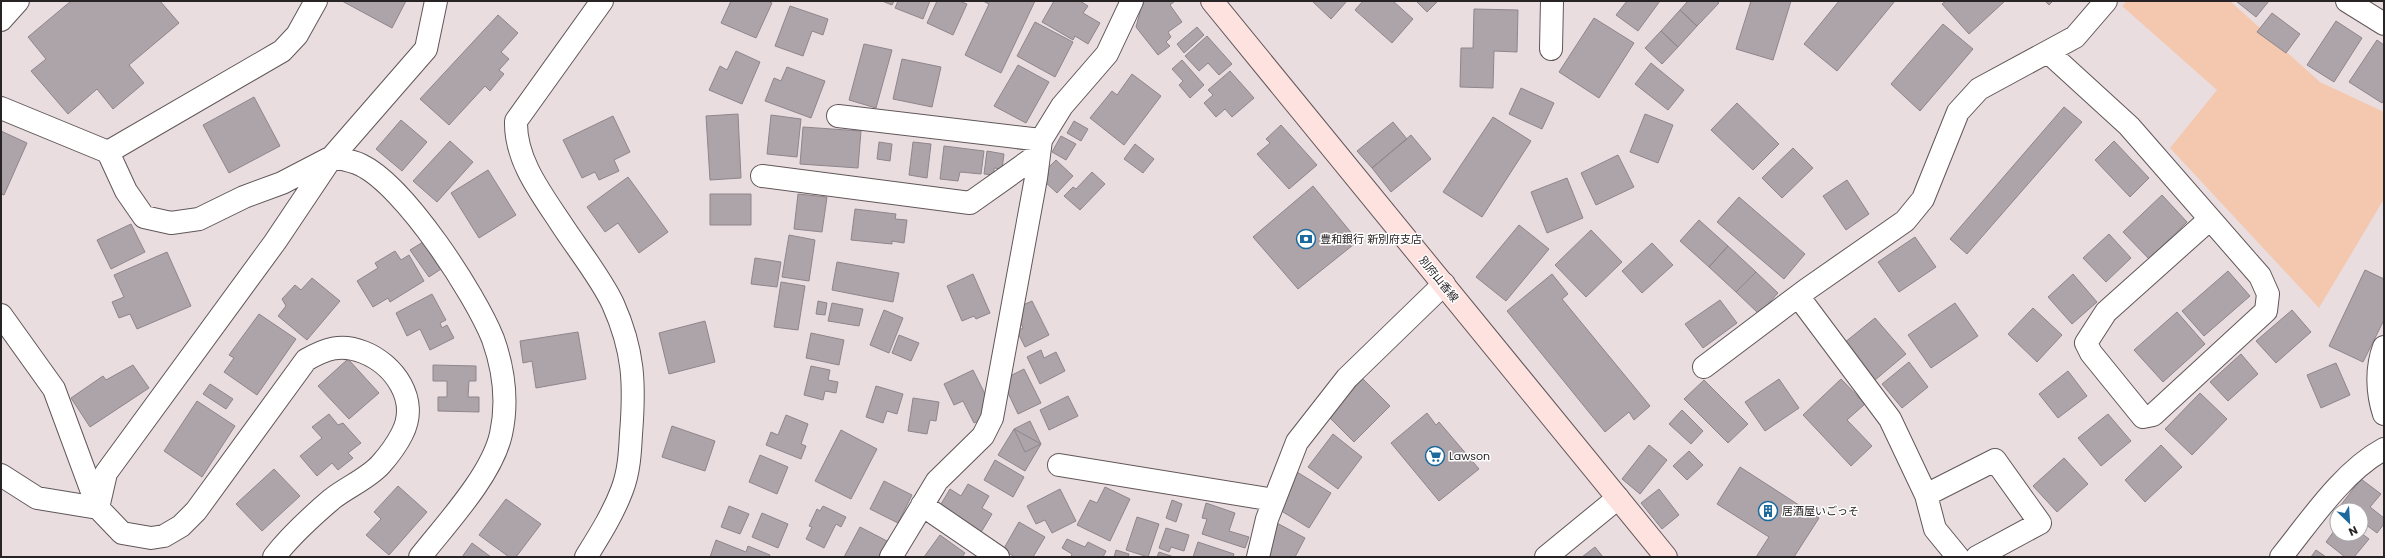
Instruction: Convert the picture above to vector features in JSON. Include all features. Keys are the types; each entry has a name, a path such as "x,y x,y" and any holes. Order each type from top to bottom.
{"main road":[{"name":"別府山香線","path":"1212,1 1666,557"}],"street":[{"path":"1,20 18,1"},
{"path":"108,152 282,51 297,35 316,1"},
{"path":"98,508 106,473 275,242 332,157 426,49 436,1"},
{"path":"586,557 604,529 622,490 629,467 634,391 632,360 625,334 612,302 532,178 516,135 516,121 602,1"},
{"path":"891,557 937,481 983,436 992,418 1040,147 1062,106 1107,54 1132,1"},
{"path":"1551,49 1552,1"},
{"path":"1704,367 1798,296 1905,221 1923,199 1958,112 1979,89 2075,37 2106,1"},
{"path":"2347,1 2384,24"},
{"path":"2048,52 2129,126 2260,276 2268,294 2266,311 2153,415 2143,417 2090,353 2086,343 2106,312 2210,219"},
{"path":"1,108 108,152 126,191 144,217 171,223 199,219 244,197 282,183 332,157 362,165 388,185 420,221 476,304 493,340 502,372 506,408 501,435 495,452 473,490 420,557"},
{"path":"838,116 1040,147"},
{"path":"762,176 970,203 1040,147"},
{"path":"1258,557 1267,519 1297,442 1347,378 1444,284"},
{"path":"1798,296 1890,419 1926,495 1935,529 1958,557"},
{"path":"1,315 54,389 98,508 122,533 151,538 164,536 181,526 196,511 306,360 325,348 353,348 374,356 395,375 404,388 408,410 403,433 380,465 332,500 285,543 274,557"},
{"path":"2384,347 2378,362 2380,401 2384,414"},
{"path":"2281,557 2326,500 2370,456 2384,448"},
{"path":"1926,495 1995,460 2040,523 1977,557"},
{"path":"1059,466 1274,500"},
{"path":"1,475 37,498 98,508"},
{"path":"1546,557 1618,498"},
{"path":"922,505 998,557"}],"shaded area":[{"path":"2127,1 2230,1 2320,82 2384,112 2384,199 2319,308 2170,148 2217,90 2122,6"}],"building":[{"path":"71,1 160,1 179,23 129,65 144,83 113,109 97,89 68,114 31,71 46,59 28,37"},
{"path":"342,1 406,1 392,28"},
{"path":"731,1 767,1 772,3 756,38 721,23"},
{"path":"882,1 894,1 892,5"},
{"path":"898,1 930,1 923,19 895,8"},
{"path":"937,1 959,1 967,4 953,35 927,23"},
{"path":"983,1 1035,1 1001,73 965,55 989,4"},
{"path":"1054,1 1080,1 1088,6 1083,13 1100,23 1088,44 1075,36 1073,40 1042,22"},
{"path":"1143,1 1175,1 1170,5 1182,22 1168,32 1171,37 1166,42 1170,46 1158,55 1136,27"},
{"path":"1312,1 1347,1 1331,19"},
{"path":"1363,1 1393,1 1413,19 1392,43 1355,10"},
{"path":"1416,1 1438,1 1427,12"},
{"path":"1627,1 1660,1 1638,31 1616,15"},
{"path":"1688,1 1716,1 1719,3 1697,26 1680,10"},
{"path":"1751,1 1791,1 1773,60 1736,49"},
{"path":"1839,1 1895,1 1837,71 1804,44"},
{"path":"1946,1 2005,1 1969,34 1942,4"},
{"path":"2045,1 2053,1 2049,5"},
{"path":"2236,1 2269,1 2256,17"},
{"path":"790,6 828,19 823,35 812,31 803,56 775,46"},
{"path":"1474,9 1518,10 1517,52 1494,51 1493,88 1460,87 1461,48 1473,48"},
{"path":"1680,10 1697,26 1678,47 1661,31"},
{"path":"2272,13 2300,34 2286,53 2257,32"},
{"path":"498,15 518,33 501,52 509,59 499,70 504,74 490,91 485,86 449,125 420,99"},
{"path":"1594,18 1634,43 1599,98 1559,72"},
{"path":"2336,21 2362,38 2334,82 2307,65"},
{"path":"1035,22 1073,42 1055,77 1017,56"},
{"path":"1943,24 1973,49 1920,111 1891,84"},
{"path":"1197,27 1204,35 1184,53 1177,44"},
{"path":"1661,31 1678,47 1662,64 1645,48"},
{"path":"1207,36 1232,64 1219,75 1208,63 1199,71 1185,56"},
{"path":"2377,40 2384,45 2384,100 2382,103 2349,82"},
{"path":"864,44 892,50 876,108 849,100"},
{"path":"736,51 760,62 742,104 709,90 720,66 727,70"},
{"path":"902,59 941,67 932,107 893,99"},
{"path":"1182,60 1204,85 1190,98 1179,85 1183,81 1172,69"},
{"path":"1651,63 1684,90 1668,110 1635,84"},
{"path":"1018,65 1049,82 1026,123 994,106"},
{"path":"787,67 825,81 811,118 765,101 774,78 781,81"},
{"path":"1230,71 1254,98 1232,117 1225,109 1216,117 1204,103 1213,95 1208,90"},
{"path":"1132,74 1161,96 1124,145 1090,118 1112,91 1117,95"},
{"path":"1521,88 1554,103 1542,129 1509,114"},
{"path":"254,97 280,146 229,173 203,125"},
{"path":"1737,103 1779,144 1753,170 1711,130"},
{"path":"2064,107 2082,122 1967,254 1950,239"},
{"path":"738,114 741,178 710,180 706,116"},
{"path":"1645,114 1673,125 1658,163 1630,152"},
{"path":"771,115 801,119 797,157 767,154"},
{"path":"613,116 630,152 614,160 619,171 599,180 595,172 582,178 563,140"},
{"path":"1493,117 1531,141 1482,217 1443,192"},
{"path":"401,120 427,142 402,171 376,149"},
{"path":"1074,121 1088,129 1081,141 1067,133"},
{"path":"1393,122 1407,139 1372,168 1357,151"},
{"path":"1281,125 1317,165 1289,189 1257,154 1270,143 1266,139"},
{"path":"803,127 861,131 858,168 800,164"},
{"path":"1,131 27,143 4,195 1,194"},
{"path":"1411,135 1431,159 1391,192 1372,168"},
{"path":"1061,136 1076,144 1066,160 1052,152"},
{"path":"450,141 473,162 437,202 413,181"},
{"path":"2114,141 2149,178 2130,197 2095,160"},
{"path":"879,142 892,144 890,161 877,159"},
{"path":"913,142 931,144 927,178 909,175"},
{"path":"1135,144 1154,159 1143,173 1124,159"},
{"path":"944,146 984,151 981,174 960,172 958,181 940,179"},
{"path":"1793,148 1813,168 1782,198 1762,178"},
{"path":"987,151 1004,154 1002,169 994,168 994,175 984,174"},
{"path":"1618,155 1634,187 1596,205 1581,173"},
{"path":"1056,160 1073,176 1057,193 1044,181 1049,174 1045,171"},
{"path":"488,170 516,215 479,238 451,193"},
{"path":"1092,172 1105,184 1080,210 1064,196 1073,187 1076,189"},
{"path":"628,177 668,232 639,253 618,223 605,232 587,207"},
{"path":"1567,178 1583,218 1547,233 1531,192"},
{"path":"1847,180 1869,214 1846,230 1823,196"},
{"name":"豊和銀行 新別府支店","path":"1313,186 1358,241 1298,289 1253,237"},
{"path":"710,194 751,194 751,225 710,225"},
{"path":"798,194 827,197 822,232 794,229"},
{"path":"2162,195 2187,222 2149,259 2123,232"},
{"path":"1739,197 1805,254 1784,279 1717,222"},
{"path":"855,209 896,214 895,219 907,220 904,243 892,241 892,244 851,240"},
{"path":"1699,220 1728,246 1709,267 1680,241"},
{"path":"131,224 145,252 111,269 97,240"},
{"path":"1519,225 1549,249 1506,301 1476,277"},
{"path":"1591,230 1622,262 1586,297 1555,265"},
{"path":"2109,234 2131,258 2106,282 2083,258"},
{"path":"789,235 815,240 809,281 782,277"},
{"path":"1915,237 1936,267 1899,292 1878,262"},
{"path":"423,242 441,269 429,277 410,250"},
{"path":"1652,243 1673,265 1642,293 1622,271"},
{"path":"1728,246 1756,272 1736,292 1709,267"},
{"path":"395,251 401,260 409,255 424,281 390,302 388,298 373,307 357,281 378,268 375,263"},
{"path":"167,252 191,306 137,329 130,314 119,318 112,302 124,297 114,275"},
{"path":"755,258 781,262 777,287 751,284"},
{"path":"837,262 899,273 893,302 832,290"},
{"path":"2365,270 2384,279 2384,320 2363,362 2329,346"},
{"path":"2228,271 2250,296 2204,336 2182,311"},
{"path":"1756,272 1778,293 1759,314 1736,292"},
{"path":"973,274 990,313 976,319 974,316 962,321 947,286"},
{"path":"1552,274 1568,294 1562,299 1650,406 1634,420 1629,412 1605,432 1507,311"},
{"path":"2073,274 2097,302 2072,324 2048,297"},
{"path":"312,278 340,301 307,340 278,316 286,306 282,299 295,285 301,290"},
{"path":"781,282 805,286 798,330 774,327"},
{"path":"432,294 446,320 440,323 442,328 447,325 454,338 430,350 420,329 407,336 396,313"},
{"path":"1720,300 1737,323 1703,348 1685,324"},
{"path":"818,301 827,303 825,315 816,314"},
{"path":"1032,301 1049,335 1025,347 1017,331 1023,328 1014,309"},
{"path":"832,303 863,309 859,326 828,321"},
{"path":"1955,303 1978,336 1931,368 1908,335"},
{"path":"2033,308 2062,335 2037,362 2008,334"},
{"path":"884,310 903,318 889,353 870,345"},
{"path":"2292,310 2311,332 2276,363 2256,341"},
{"path":"2177,312 2205,344 2163,382 2134,350"},
{"path":"259,314 296,339 257,395 224,372 234,358 229,355"},
{"path":"1875,318 1906,354 1875,380 1844,343"},
{"path":"705,321 715,362 669,374 659,333"},
{"path":"578,332 586,379 536,388 532,361 523,363 520,341"},
{"path":"811,333 844,340 839,365 806,358"},
{"path":"899,335 919,343 911,361 892,353"},
{"path":"1041,350 1044,358 1056,352 1065,371 1040,384 1027,357"},
{"path":"2241,354 2258,374 2228,401 2210,382"},
{"path":"348,359 379,393 349,419 318,386"},
{"path":"1909,362 1928,387 1902,408 1882,384"},
{"path":"2336,363 2350,395 2321,408 2307,375"},
{"path":"133,365 149,388 90,427 71,398 103,376 106,380"},
{"path":"433,365 476,366 476,381 469,381 468,397 479,397 479,412 438,411 438,397 447,397 447,381 433,381"},
{"path":"811,366 830,370 828,380 838,382 836,393 825,391 823,400 804,395"},
{"path":"1024,369 1041,403 1018,414 1002,380"},
{"path":"973,370 991,406 986,417 974,423 963,401 954,405 944,384"},
{"path":"2068,371 2087,396 2058,418 2039,394"},
{"path":"1363,379 1390,406 1354,442 1327,415"},
{"path":"1779,379 1799,408 1765,431 1745,402"},
{"path":"1841,379 1865,404 1847,420 1872,446 1851,466 1803,415"},
{"path":"1704,380 1748,424 1728,443 1684,399"},
{"path":"210,384 233,399 226,409 203,394"},
{"path":"876,386 903,394 897,414 887,411 883,423 866,417"},
{"path":"2200,393 2227,419 2192,455 2165,429"},
{"path":"1068,396 1078,416 1049,430 1040,410"},
{"path":"913,398 939,402 936,421 930,420 927,434 908,431"},
{"path":"197,401 235,426 202,477 164,451"},
{"path":"1682,410 1703,431 1691,444 1669,424"},
{"name":"Lawson","path":"1427,413 1436,425 1439,422 1479,469 1439,501 1391,443"},
{"path":"329,414 338,425 343,423 361,443 348,453 353,458 338,470 332,463 317,476 300,456 322,438 312,427"},
{"path":"2108,414 2131,441 2101,466 2078,438"},
{"path":"786,415 808,424 801,444 806,446 801,459 766,445 771,432 778,435"},
{"path":"1030,421 1041,444 1025,452 1014,429"},
{"path":"672,426 715,441 705,471 662,457"},
{"path":"1014,429 1041,444 1025,471 998,455"},
{"path":"841,430 877,449 851,499 815,481"},
{"path":"1333,434 1362,457 1338,489 1308,467"},
{"path":"1649,445 1667,460 1640,494 1622,479"},
{"path":"2161,445 2182,467 2145,502 2125,480"},
{"path":"1689,451 1703,465 1687,480 1673,466"},
{"path":"760,455 788,467 777,494 749,482"},
{"path":"2064,458 2088,484 2057,512 2033,486"},
{"path":"995,460 1024,477 1013,497 984,480"},
{"name":"居酒屋いごっそ","path":"1740,467 1819,518 1794,557 1756,557 1769,537 1717,504"},
{"path":"274,469 300,496 262,531 236,504"},
{"path":"1297,472 1331,493 1309,528 1275,507"},
{"path":"2361,479 2381,494 2370,507 2384,518 2384,524 2377,533 2369,527 2369,502 2343,502"},
{"path":"884,481 912,495 898,523 870,509"},
{"path":"968,484 989,496 982,508 992,514 980,534 938,509 950,489 961,496"},
{"path":"398,486 427,512 389,555 366,535 381,519 374,512"},
{"path":"1105,487 1130,499 1110,541 1077,525 1090,500 1097,503"},
{"path":"1060,489 1076,521 1052,533 1045,520 1036,524 1027,506"},
{"path":"1659,489 1679,515 1662,529 1641,503"},
{"path":"506,499 541,524 516,557 509,557 479,535"},
{"path":"1172,500 1182,504 1176,522 1166,518"},
{"path":"1206,503 1235,513 1229,531 1249,537 1245,548 1202,534 1207,519 1202,518"},
{"path":"729,506 749,514 740,534 721,527"},
{"path":"823,506 846,517 841,527 836,524 824,548 806,539 812,527 809,526 817,509 820,511"},
{"path":"762,513 788,524 778,548 752,537"},
{"path":"1137,517 1159,524 1148,557 1126,550"},
{"path":"1019,522 1045,537 1033,557 1015,557 1003,550"},
{"path":"1275,522 1305,538 1295,557 1269,557"},
{"path":"860,527 887,541 879,557 844,557"},
{"path":"1166,528 1189,535 1184,551 1171,547 1169,552 1159,548"},
{"path":"940,535 965,553 962,557 924,557"},
{"path":"2329,538 2329,542 2366,542 2354,557 2345,557 2326,542"},
{"path":"1067,539 1085,547 1088,542 1106,551 1103,557 1071,557 1072,554 1062,548"},
{"path":"716,540 746,552 748,546 770,555 769,557 710,557"},
{"path":"1198,542 1234,554 1233,557 1193,557"},
{"path":"472,543 491,557 462,557"},
{"path":"1595,547 1603,557 1582,557"},
{"path":"1116,550 1129,554 1128,557 1114,557"},
{"path":"2316,550 2326,557 2311,557"},
{"path":"1159,552 1174,557 1157,557"}],"place":[{"name":"豊和銀行 新別府支店","path":"1306,239"},
{"name":"Lawson","path":"1435,456"},
{"name":"居酒屋いごっそ","path":"1768,511"}]}
